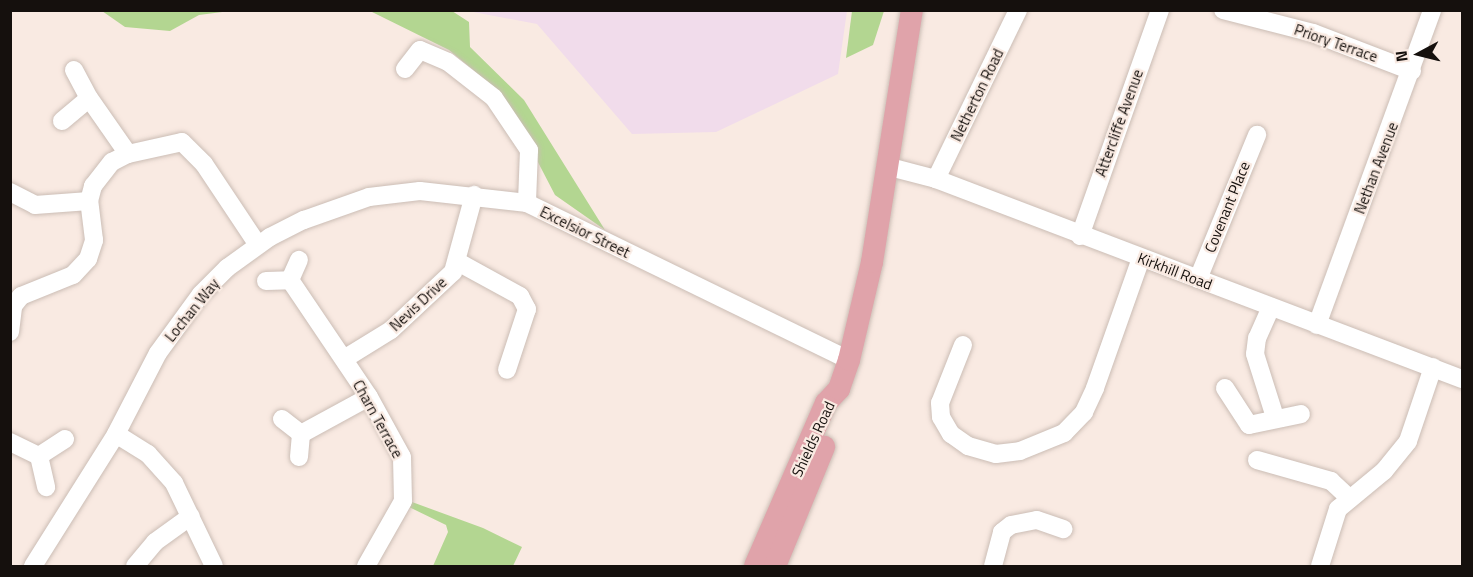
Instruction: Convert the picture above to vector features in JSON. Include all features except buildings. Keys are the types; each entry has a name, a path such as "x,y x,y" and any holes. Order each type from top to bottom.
{"main road":[{"path":"839,389 849,360 872,262 912,10"},
{"name":"Shields Road","path":"755,567 826,404 839,389"},
{"name":"Shields Road","path":"775,567 840,408 839,389"}],"street":[{"name":"Netherton Road","path":"936,179 1018,10"},
{"name":"Attercliffe Avenue","path":"1080,236 1160,10"},
{"name":"Priory Terrace","path":"1223,10 1296,19 1412,71"},
{"name":"Nethan Avenue","path":"1317,325 1412,71 1432,10"},
{"name":"Excelsior Street","path":"405,69 420,50 448,62 495,98 529,150 527,203 849,360"},
{"path":"74,70 89,99 128,154"},
{"path":"62,121 89,99"},
{"name":"Covenant Place","path":"1198,279 1257,135"},
{"path":"10,332 13,306 21,297 73,275 88,260 94,240 89,201 93,186 112,162 128,154 183,142 204,164 258,245"},
{"name":"Kirkhill Road","path":"886,166 936,179 1080,236 1462,379"},
{"name":"Lochan Way","path":"33,567 116,435 158,353 201,294 258,245 304,220 369,196 420,191 474,195 527,203"},
{"path":"10,192 35,205 89,201"},
{"name":"Nevis Drive","path":"344,359 391,330 453,272 458,261 474,195"},
{"path":"963,345 940,403 941,417 951,434 968,446 996,454 1020,451 1064,433 1084,412 1095,388 1141,258"},
{"path":"266,281 290,280 299,260"},
{"path":"458,261 520,296 527,309 507,370"},
{"name":"Charn Terrace","path":"290,280 369,397 402,457 405,487 398,512 366,567"},
{"path":"1271,307 1257,338 1255,354 1275,417"},
{"path":"1320,567 1338,509 1384,471 1408,441 1433,367"},
{"path":"1225,388 1250,425 1275,417 1301,414"},
{"path":"301,434 369,397"},
{"path":"282,419 301,434"},
{"path":"298,457 301,434"},
{"path":"116,435 148,454 174,483 214,567"},
{"path":"39,456 65,440"},
{"path":"10,442 39,456"},
{"path":"39,456 46,487"},
{"path":"1257,460 1330,481 1350,499"},
{"path":"135,567 155,542 191,516"},
{"path":"993,567 1002,532 1011,525 1037,520 1063,529"}],"shaded area":[{"path":"468,11 847,11 838,74 716,132 632,134 537,24"}],"green space":[{"path":"102,11 230,11 199,15 170,31 125,27"},
{"path":"370,11 452,11 469,22 470,47 524,100 605,230 555,195 514,116 478,74 449,50"},
{"path":"852,11 884,11 873,45 846,58"},
{"path":"412,502 483,528 522,547 513,566 433,566 448,532 446,525 409,507"}]}
